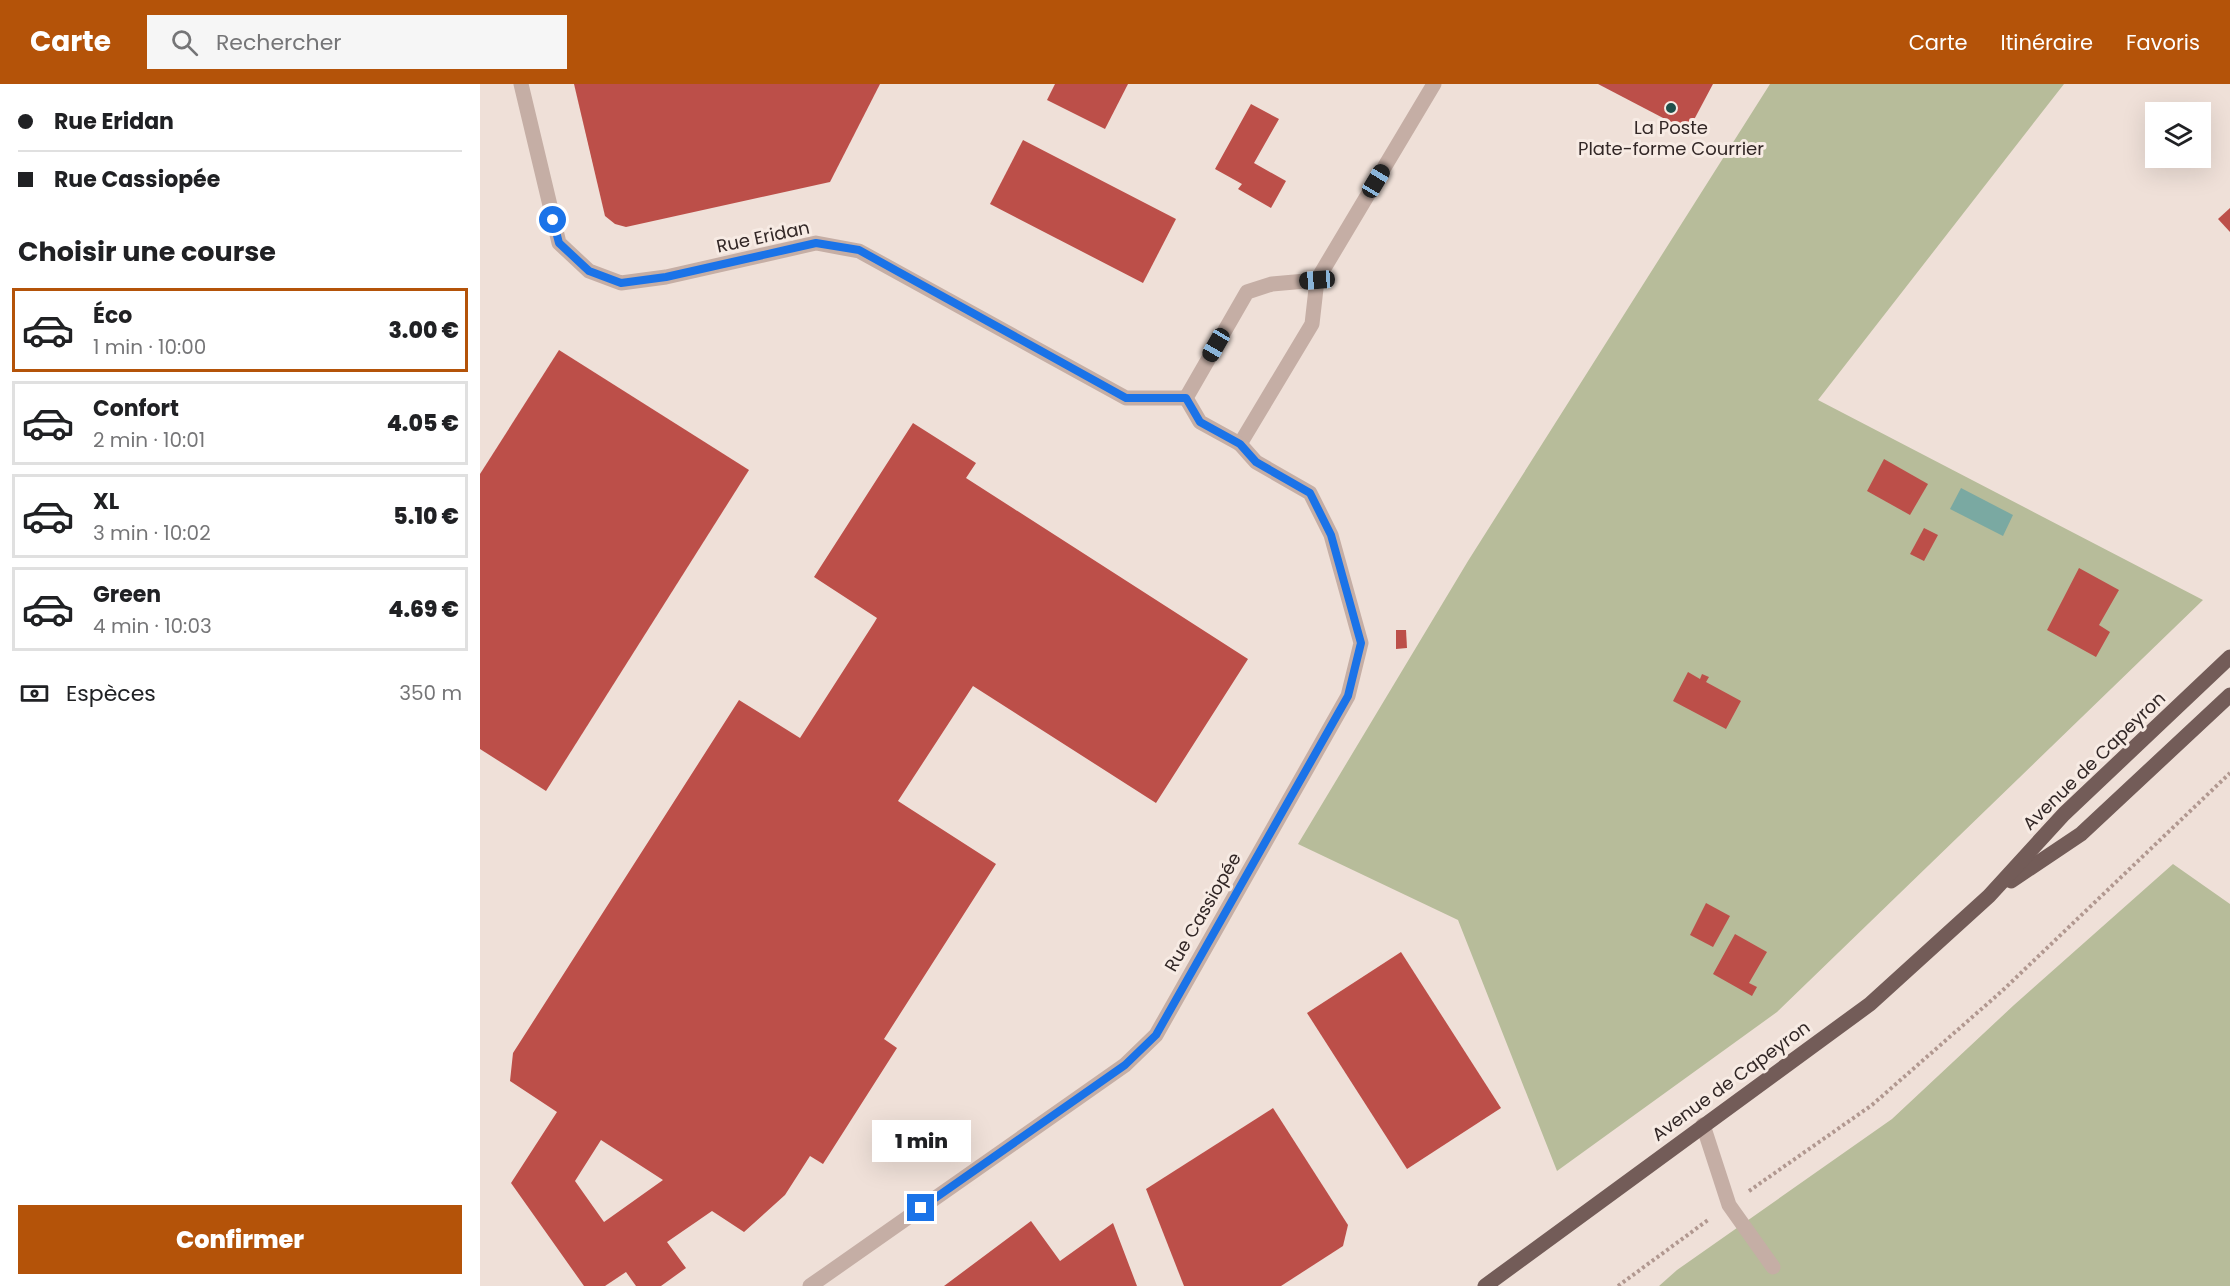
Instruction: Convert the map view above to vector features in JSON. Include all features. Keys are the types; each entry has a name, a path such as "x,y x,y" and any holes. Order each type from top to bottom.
{"main road":[{"name":"Avenue de Capeyron","path":"1485,1286 1869,1004 1989,896 2064,814 2230,657"},
{"name":"Avenue de Capeyron","path":"1989,896 2080,834 2230,694"}],"lane":[{"name":"Rue Eridan","path":"521,84 559,243 589,271 621,283 666,277 816,243 859,250 1126,398 1186,398"},
{"path":"1240,444 1312,324 1317,280 1434,84"},
{"path":"1186,398 1247,292 1272,284 1317,280"},
{"name":"Rue Cassiopée","path":"810,1286 1125,1065 1156,1035 1348,696 1361,643 1331,535 1310,493 1256,462 1240,444 1200,422 1186,398"},
{"path":"1703,1125 1729,1205 1773,1267"}],"path":[{"path":"1618,1286 1872,1105 2002,991 2230,773"}],"green space":[{"path":"1770,84 2064,84 1818,400 2203,600 1777,1012 1557,1171 1458,920 1298,844 1468,561"},
{"path":"2173,864 2230,904 2230,1286 1659,1286 1677,1270 1892,1119 2014,1005"}],"water":[{"path":"1961,488 2013,515 2003,536 1950,509"}],"building":[{"path":"574,84 880,84 830,182 626,227 615,224 605,216"},
{"path":"1055,84 1128,84 1105,129 1047,100"},
{"name":"La Poste Plate-forme Courrier","path":"1598,84 1713,84 1688,131"},
{"path":"1251,104 1279,119 1254,163 1286,181 1271,208 1238,189 1242,184 1215,169"},
{"path":"1023,140 1176,219 1143,283 990,204"},
{"path":"2230,208 2230,232 2218,219"},
{"path":"559,350 749,470 546,791 480,749 480,474"},
{"path":"913,423 976,463 966,478 1248,659 1156,803 973,686 898,801 996,864 884,1039 897,1048 823,1164 810,1156 785,1195 744,1232 712,1211 667,1242 686,1268 661,1286 636,1286 626,1272 605,1286 584,1286 511,1183 557,1112 510,1081 513,1053 739,700 800,738 874,623 877,618 814,577","holes":["601,1140 663,1180 604,1222 575,1181"]},
{"path":"1884,459 1928,484 1910,515 1867,491"},
{"path":"1924,528 1938,535 1924,561 1910,554"},
{"path":"2079,568 2119,590 2099,625 2110,632 2096,657 2047,630"},
{"path":"1396,630 1406,630 1407,648 1396,649"},
{"path":"1688,672 1700,679 1702,674 1709,677 1706,682 1741,701 1726,729 1673,701"},
{"path":"1706,903 1730,916 1713,947 1690,935"},
{"path":"1735,934 1767,952 1749,983 1757,987 1752,996 1713,974"},
{"path":"1401,952 1501,1108 1407,1169 1307,1013"},
{"path":"1273,1108 1348,1225 1343,1246 1281,1286 1184,1286 1146,1189"},
{"path":"1031,1221 1060,1261 1113,1223 1137,1286 944,1286"}],"place":[{"name":"La Poste Plate-forme Courrier","path":"1671,108"}],"route":[{"path":"553,220 559,243 589,271 621,283 666,277 816,243 859,250 1126,398 1186,398 1200,422 1240,444 1256,462 1310,493 1331,535 1361,643 1348,696 1156,1035 1125,1065 921,1208"}]}
